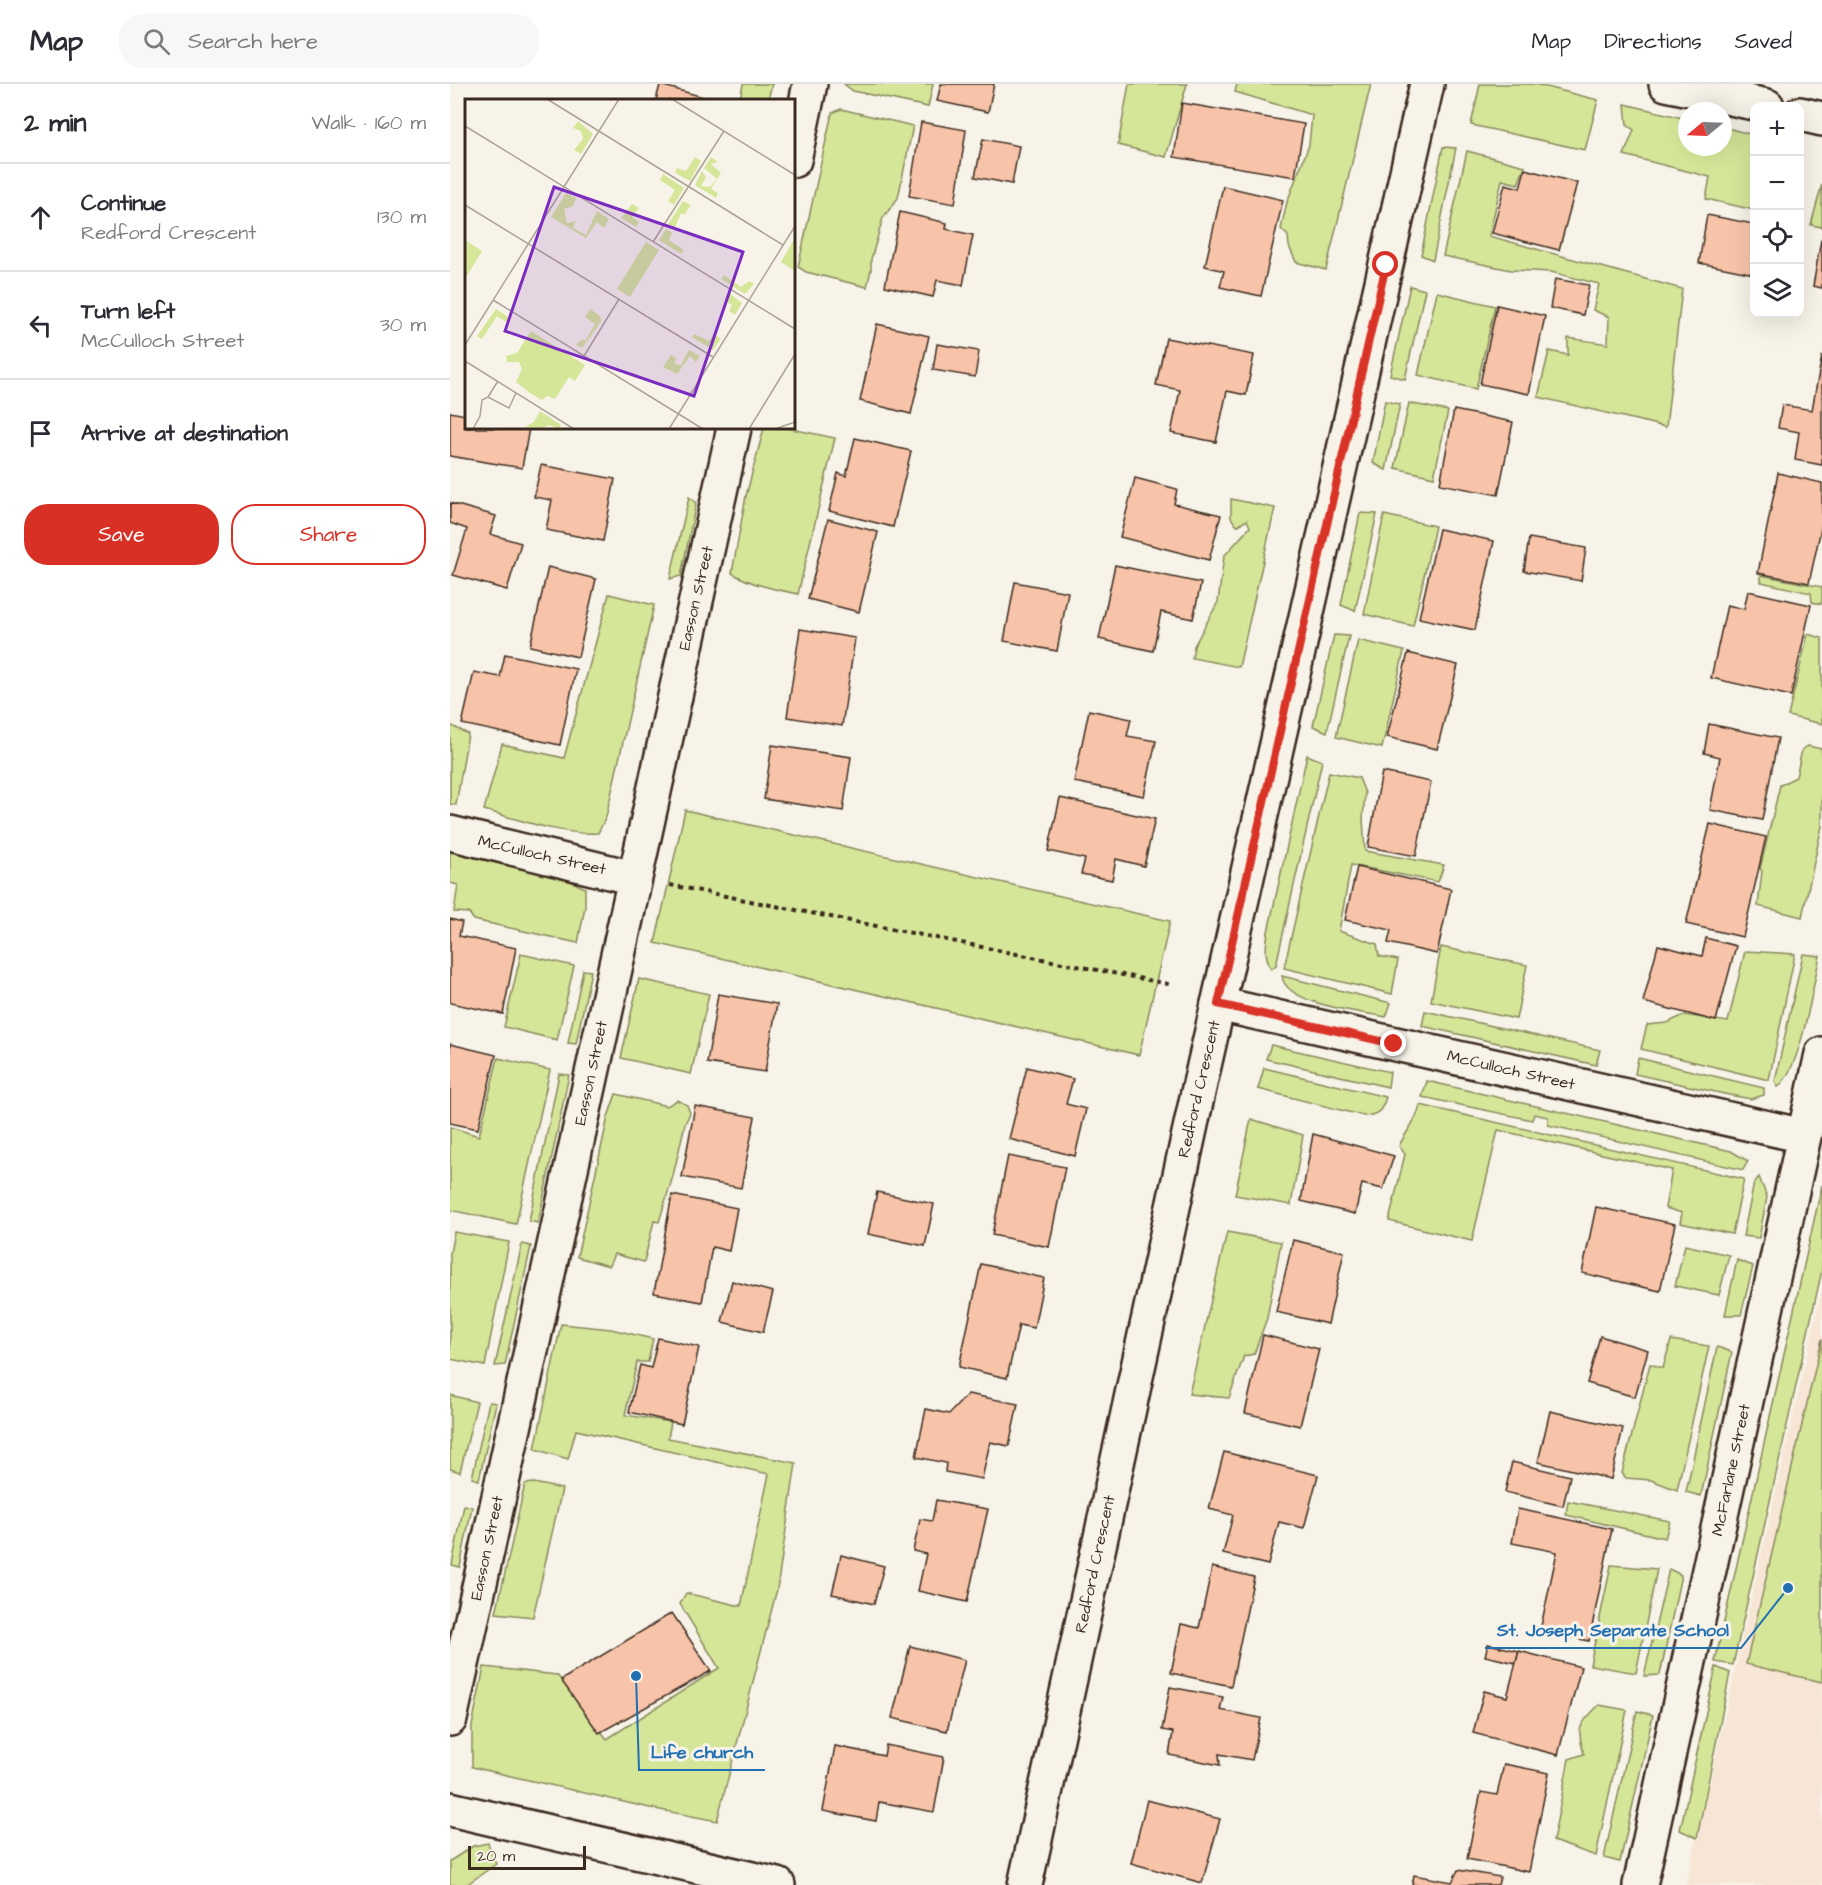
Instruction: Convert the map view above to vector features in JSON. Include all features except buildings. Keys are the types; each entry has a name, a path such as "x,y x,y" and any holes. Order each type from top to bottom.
{"street":[{"path":"795,155 810,84"},
{"name":"Redford Crescent","path":"1025,1885 1218,1004 1427,84"},
{"path":"1666,84 1750,102"},
{"path":"1804,115 1822,119"},
{"name":"Easson Street","path":"450,1719 734,429"},
{"name":"McCulloch Street","path":"450,834 634,878"},
{"name":"McCulloch Street","path":"1218,1004 1804,1136"},
{"name":"McFarlane Street","path":"1640,1885 1822,1054"},
{"path":"450,1809 778,1885"}],"path":[{"path":"634,878 1173,985"}],"shaded area":[{"path":"1822,1290 1822,1885 1686,1885"}],"green space":[{"path":"743,84 772,84 768,99 740,99"},
{"path":"844,84 933,84 928,107 853,91"},
{"path":"1129,84 1187,84 1166,157 1118,145"},
{"path":"1237,84 1371,84 1326,270 1296,262 1289,246 1288,236 1281,229 1287,202 1309,145 1312,115 1235,92"},
{"path":"1480,84 1535,84 1598,100 1585,150 1471,125"},
{"path":"1625,104 1678,117 1678,156 1732,156 1732,129 1750,134 1750,209 1706,199 1710,177 1624,155 1634,130 1627,125"},
{"path":"841,109 913,126 898,198 883,218 871,259 867,287 806,272 798,267 832,113"},
{"path":"1443,147 1456,148 1433,260 1421,255"},
{"path":"1467,151 1525,166 1518,184 1502,180 1489,236 1682,289 1666,427 1538,397 1549,351 1568,355 1568,338 1608,344 1609,317 1593,310 1599,284 1551,272 1511,270 1443,256"},
{"path":"1822,184 1822,227 1811,225"},
{"path":"1410,286 1425,290 1405,379 1390,375"},
{"path":"1437,292 1495,306 1476,389 1418,375"},
{"path":"1385,401 1400,404 1386,470 1373,463"},
{"path":"1409,403 1448,411 1434,477 1395,468"},
{"path":"764,429 792,429 835,438 798,594 755,584 732,573 746,496"},
{"path":"689,497 696,503 681,576 670,579"},
{"path":"1231,499 1275,508 1239,667 1192,658 1194,646 1218,602 1224,556 1250,527 1247,520 1237,526 1231,518"},
{"path":"1360,513 1377,514 1355,611 1341,605"},
{"path":"1384,515 1435,526 1413,626 1364,614"},
{"path":"1761,575 1822,587 1822,604 1812,602 1811,593 1761,582"},
{"path":"609,594 654,605 606,817 598,833 556,829 484,810 502,744 564,758"},
{"path":"1808,634 1822,638 1822,724 1788,716"},
{"path":"1334,635 1349,636 1327,732 1313,726"},
{"path":"1358,640 1404,651 1382,748 1336,737"},
{"path":"450,725 468,734 456,805 450,804"},
{"path":"1808,746 1822,749 1822,826 1802,917 1758,906 1762,871 1760,869 1780,785 1796,777 1802,750"},
{"path":"1307,755 1322,761 1276,965 1271,969 1266,955 1268,932"},
{"path":"1329,772 1359,778 1365,793 1363,819 1365,851 1444,865 1438,882 1351,865 1339,931 1377,944 1379,956 1398,960 1392,994 1284,968"},
{"path":"685,810 1170,921 1139,1055 655,943"},
{"path":"450,851 536,870 585,888 585,907 578,943 474,920 469,913 454,912 458,885 450,883"},
{"path":"1441,947 1527,965 1516,1019 1431,1001"},
{"path":"1745,951 1795,954 1769,1080 1641,1049 1647,1025 1667,1023 1684,1015 1728,1022"},
{"path":"521,954 574,966 557,1040 504,1027"},
{"path":"1803,954 1820,956 1800,1045 1794,1063 1778,1087 1775,1081"},
{"path":"583,970 591,971 576,1044 568,1043"},
{"path":"1282,976 1391,1003 1386,1017 1326,1006 1296,994 1286,986"},
{"path":"639,979 709,994 691,1074 621,1058"},
{"path":"1425,1011 1600,1050 1596,1065 1422,1026"},
{"path":"1271,1045 1390,1072 1388,1087 1266,1059"},
{"path":"498,1058 550,1070 516,1224 450,1210 450,1127 479,1136"},
{"path":"1638,1058 1764,1088 1764,1095 1751,1099 1635,1074"},
{"path":"1264,1068 1386,1097 1379,1111 1373,1115 1364,1116 1258,1089"},
{"path":"559,1074 569,1075 538,1223 529,1221"},
{"path":"1427,1081 1731,1151 1748,1161 1743,1170 1548,1125 1548,1117 1534,1114 1532,1120 1422,1097"},
{"path":"616,1094 667,1106 677,1100 687,1105 690,1113 685,1124 659,1222 654,1221 644,1262 614,1254 609,1266 577,1257 608,1117"},
{"path":"1420,1105 1744,1179 1732,1234 1680,1223 1682,1213 1665,1208 1672,1170 1498,1130 1472,1241 1389,1221 1405,1154 1399,1146 1414,1121"},
{"path":"1251,1119 1303,1135 1291,1205 1235,1195"},
{"path":"1759,1177 1767,1197 1759,1238 1743,1236 1754,1183"},
{"path":"1822,1185 1822,1270 1733,1665 1715,1662"},
{"path":"454,1232 509,1242 485,1366 450,1359 450,1253"},
{"path":"1227,1232 1281,1242 1267,1318 1254,1354 1244,1356 1229,1398 1189,1394"},
{"path":"522,1244 531,1246 505,1365 495,1366"},
{"path":"1685,1245 1729,1255 1719,1295 1675,1286"},
{"path":"1737,1260 1753,1266 1741,1315 1725,1315"},
{"path":"561,1324 611,1329 653,1339 648,1362 637,1362 625,1415 671,1422 668,1438 796,1463 777,1589 717,1821 472,1767 472,1726 484,1667 557,1675 607,1739 719,1668 680,1604 686,1593 741,1606 769,1474 576,1430 568,1459 535,1449"},
{"path":"1822,1339 1822,1682 1746,1664"},
{"path":"1671,1340 1709,1346 1677,1490 1651,1480 1626,1478 1622,1473 1650,1364 1663,1368"},
{"path":"1717,1347 1732,1352 1701,1496 1686,1492"},
{"path":"450,1395 477,1402 460,1472 450,1469"},
{"path":"489,1402 496,1403 479,1480 472,1478"},
{"path":"534,1483 562,1489 533,1617 496,1613 525,1484"},
{"path":"1568,1501 1670,1521 1665,1538 1566,1515"},
{"path":"464,1505 472,1507 460,1567 452,1565"},
{"path":"1611,1565 1657,1569 1636,1673 1590,1665"},
{"path":"1669,1569 1681,1575 1660,1675 1644,1676"},
{"path":"1716,1667 1730,1673 1697,1838 1680,1830"},
{"path":"1599,1705 1627,1710 1596,1856 1553,1841 1569,1759 1584,1754 1580,1737 1581,1727"},
{"path":"1637,1711 1653,1715 1620,1862 1604,1858"},
{"path":"488,1843 496,1864 466,1885 450,1885 450,1861 473,1846"}],"place":[{"name":"St. Joseph Separate School","path":"1788,1588"},
{"name":"Life church","path":"636,1676"}],"route":[{"path":"1386,265 1218,1004 1394,1044"}]}
